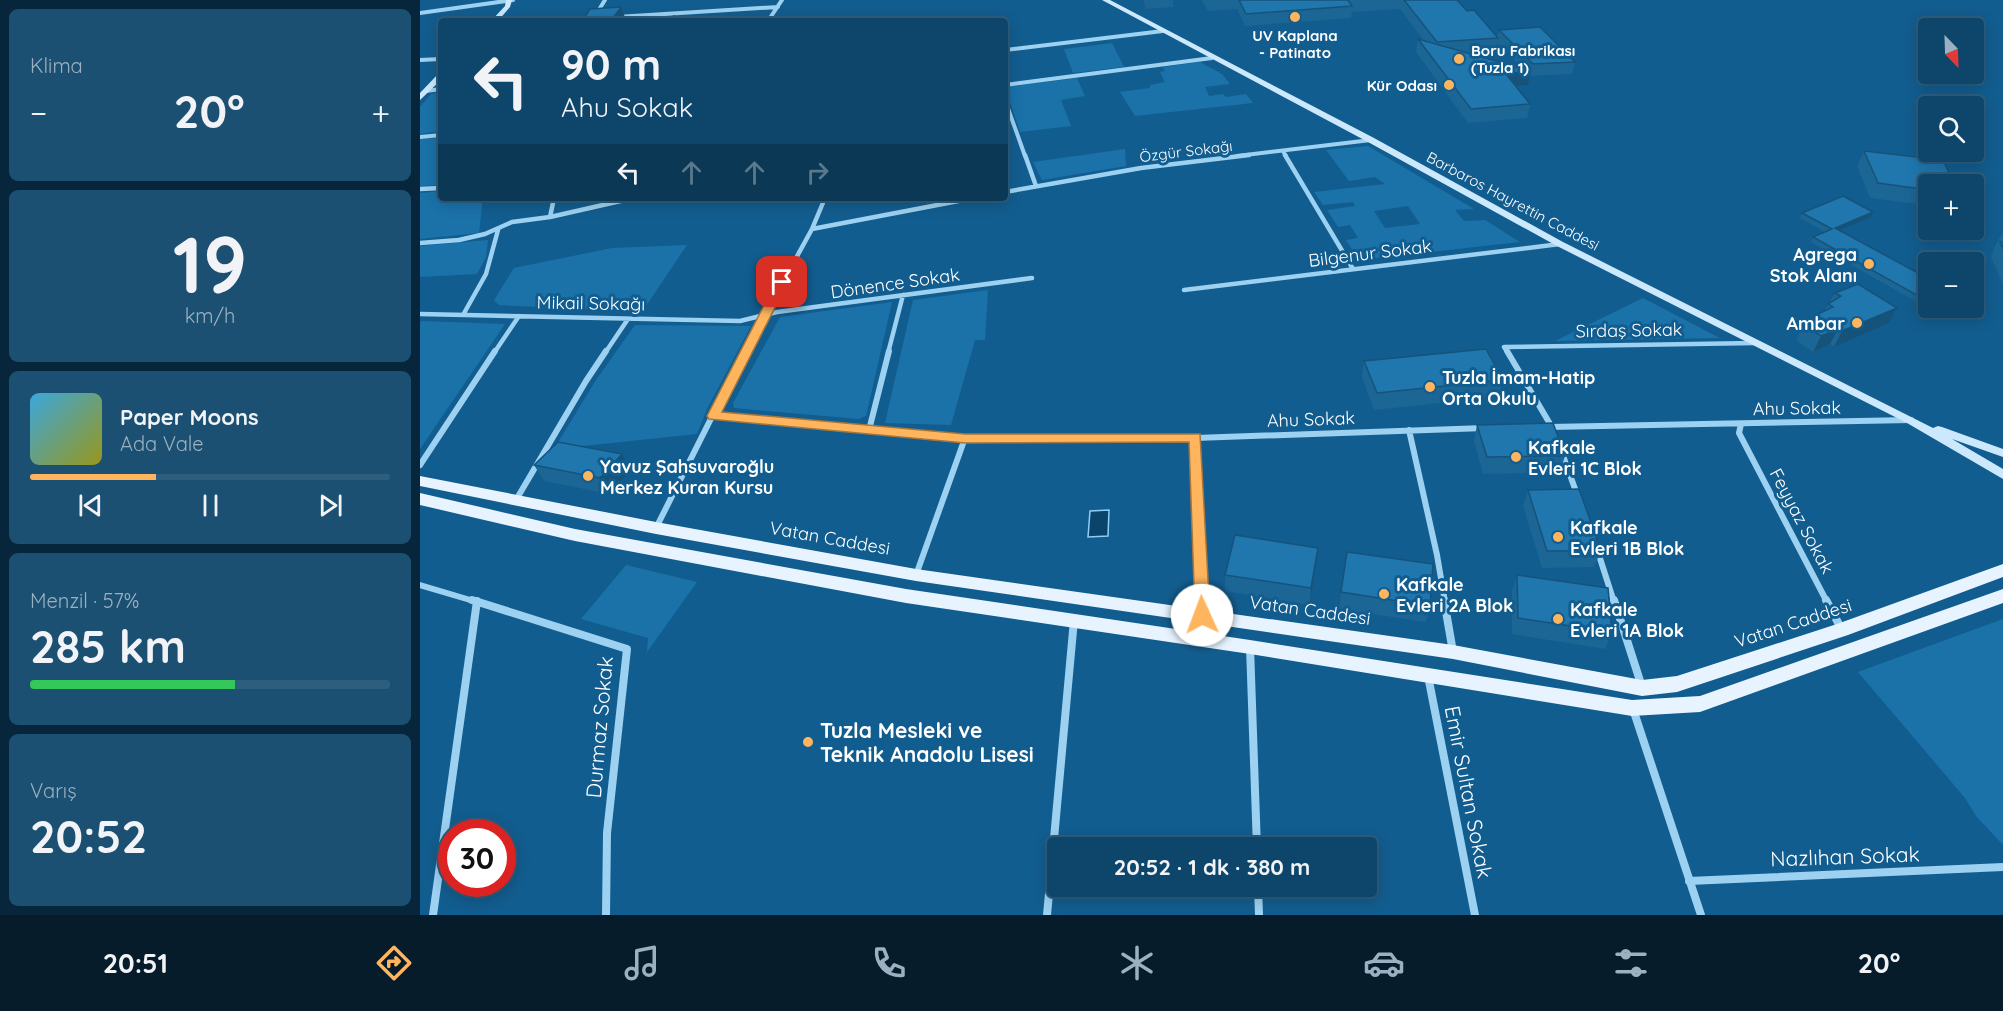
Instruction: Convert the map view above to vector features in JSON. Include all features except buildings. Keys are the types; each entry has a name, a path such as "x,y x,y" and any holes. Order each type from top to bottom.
{"main road":[{"name":"Vatan Caddesi","path":"420,482 916,575 1453,652 1642,688 1677,684 1842,630 2003,570"},
{"path":"420,499 575,535 906,596 1250,647 1632,708 1700,704 2003,596"}],"street":[{"path":"420,13 510,0 508,6 497,18"},
{"path":"593,18 605,0"},
{"path":"770,18 782,0"},
{"name":"Barbaros Hayrettin Caddesi","path":"1105,0 1371,140 1560,244 1911,420"},
{"path":"616,17 778,7"},
{"path":"1008,50 1163,32"},
{"path":"1008,85 1212,58"},
{"path":"420,60 438,59"},
{"path":"420,98 438,79"},
{"path":"426,91 438,89"},
{"path":"1008,108 1036,186"},
{"path":"420,137 438,135"},
{"name":"Özgür Sokağı","path":"1008,191 1141,168 1371,140"},
{"path":"1283,151 1353,269"},
{"path":"420,189 438,188"},
{"path":"550,217 553,201"},
{"path":"420,243 459,240 498,230 512,222 550,217 617,201"},
{"path":"656,528 762,317 812,229 824,201"},
{"path":"812,229 958,201"},
{"path":"463,315 471,306 495,254 498,230"},
{"name":"Bilgenur Sokak","path":"1184,290 1560,244"},
{"name":"Dönence Sokak","path":"762,317 777,312 1032,278"},
{"path":"869,430 903,295"},
{"name":"Mikail Sokağı","path":"420,314 740,321 762,317"},
{"path":"420,465 519,316"},
{"path":"516,500 586,381 628,319"},
{"name":"Sırdaş Sokak","path":"1552,427 1504,347 1755,343"},
{"name":"Ahu Sokak","path":"713,416 965,438 1195,438 1492,428"},
{"path":"1911,420 2003,453"},
{"path":"1911,420 2003,475"},
{"name":"Ahu Sokak","path":"1540,427 1911,420"},
{"name":"Feyyaz Sokak","path":"1741,424 1739,434 1842,630"},
{"path":"1552,427 1556,438"},
{"path":"1409,430 1437,555 1453,652"},
{"path":"916,575 965,438"},
{"path":"1195,438 1202,615"},
{"path":"1560,449 1581,504"},
{"path":"1593,536 1642,688"},
{"name":"Durmaz Sokak","path":"420,585 477,601 627,650 607,833 606,915"},
{"path":"433,915 477,601"},
{"path":"1047,915 1074,620"},
{"path":"1250,647 1257,837"},
{"name":"Emir Sultan Sokak","path":"1428,676 1475,915"},
{"path":"1632,708 1701,915"},
{"name":"Nazlıhan Sokak","path":"1689,881 2003,867"},
{"path":"1258,897 1259,915"}],"shaded area":[{"path":"1112,43 1124,67 1073,73 1064,49"},
{"path":"1200,62 1222,74 1230,84 1205,87 1209,96 1223,94 1226,97 1246,94 1253,103 1135,116 1120,92 1150,88 1150,85 1165,82 1160,72 1165,71 1163,67"},
{"path":"1077,78 1085,96 1061,100 1071,126 1020,132 1008,96 1008,87"},
{"path":"438,93 438,131 420,134 420,107 431,94"},
{"path":"438,138 438,185 420,186 420,139"},
{"path":"1368,146 1474,209 1455,210 1464,221 1485,220 1520,242 1359,260 1346,240 1358,238 1350,225 1338,227 1327,210 1355,206 1353,202 1323,205 1314,192 1385,184 1375,177 1349,181 1326,150","holes":["1408,206 1420,224 1385,228 1374,211"]},
{"path":"1125,149 1126,166 1042,180 1033,162"},
{"path":"438,191 438,201 483,201 479,233 420,239 420,193"},
{"path":"488,240 486,257 477,274 420,277 420,246"},
{"path":"687,245 642,312 499,305 494,300 514,268 612,248"},
{"path":"988,290 985,340 975,340 951,425 885,423 913,300"},
{"path":"1643,298 1720,338 1555,341"},
{"path":"892,302 866,416 858,419 734,408 733,403 780,317"},
{"path":"421,321 505,324 420,449 420,323"},
{"path":"635,325 751,326 707,409 697,434 554,449 596,380"},
{"path":"1109,510 1108,536 1088,537 1090,511"},
{"path":"626,565 697,582 647,652 648,638 581,619"},
{"path":"2003,619 2003,845 1976,816 1965,798 1858,672"}],"place":[{"name":"UV Kaplana - Patinato","path":"1295,17"},
{"name":"Boru Fabrikası (Tuzla 1)","path":"1459,59"},
{"name":"Kür Odası","path":"1449,85"},
{"name":"Agrega Stok Alanı","path":"1869,264"},
{"name":"Ambar","path":"1857,323"},
{"name":"Tuzla İmam-Hatip Orta Okulu","path":"1430,387"},
{"name":"Kafkale Evleri 1C Blok","path":"1516,457"},
{"name":"Yavuz Şahsuvaroğlu Merkez Kuran Kursu","path":"588,476"},
{"name":"Kafkale Evleri 1B Blok","path":"1558,537"},
{"name":"Kafkale Evleri 2A Blok","path":"1384,594"},
{"name":"Kafkale Evleri 1A Blok","path":"1558,619"},
{"name":"Tuzla Mesleki ve Teknik Anadolu Lisesi","path":"808,742"}],"route":[{"path":"782,282 713,416 965,438 1195,438 1202,615"}]}
